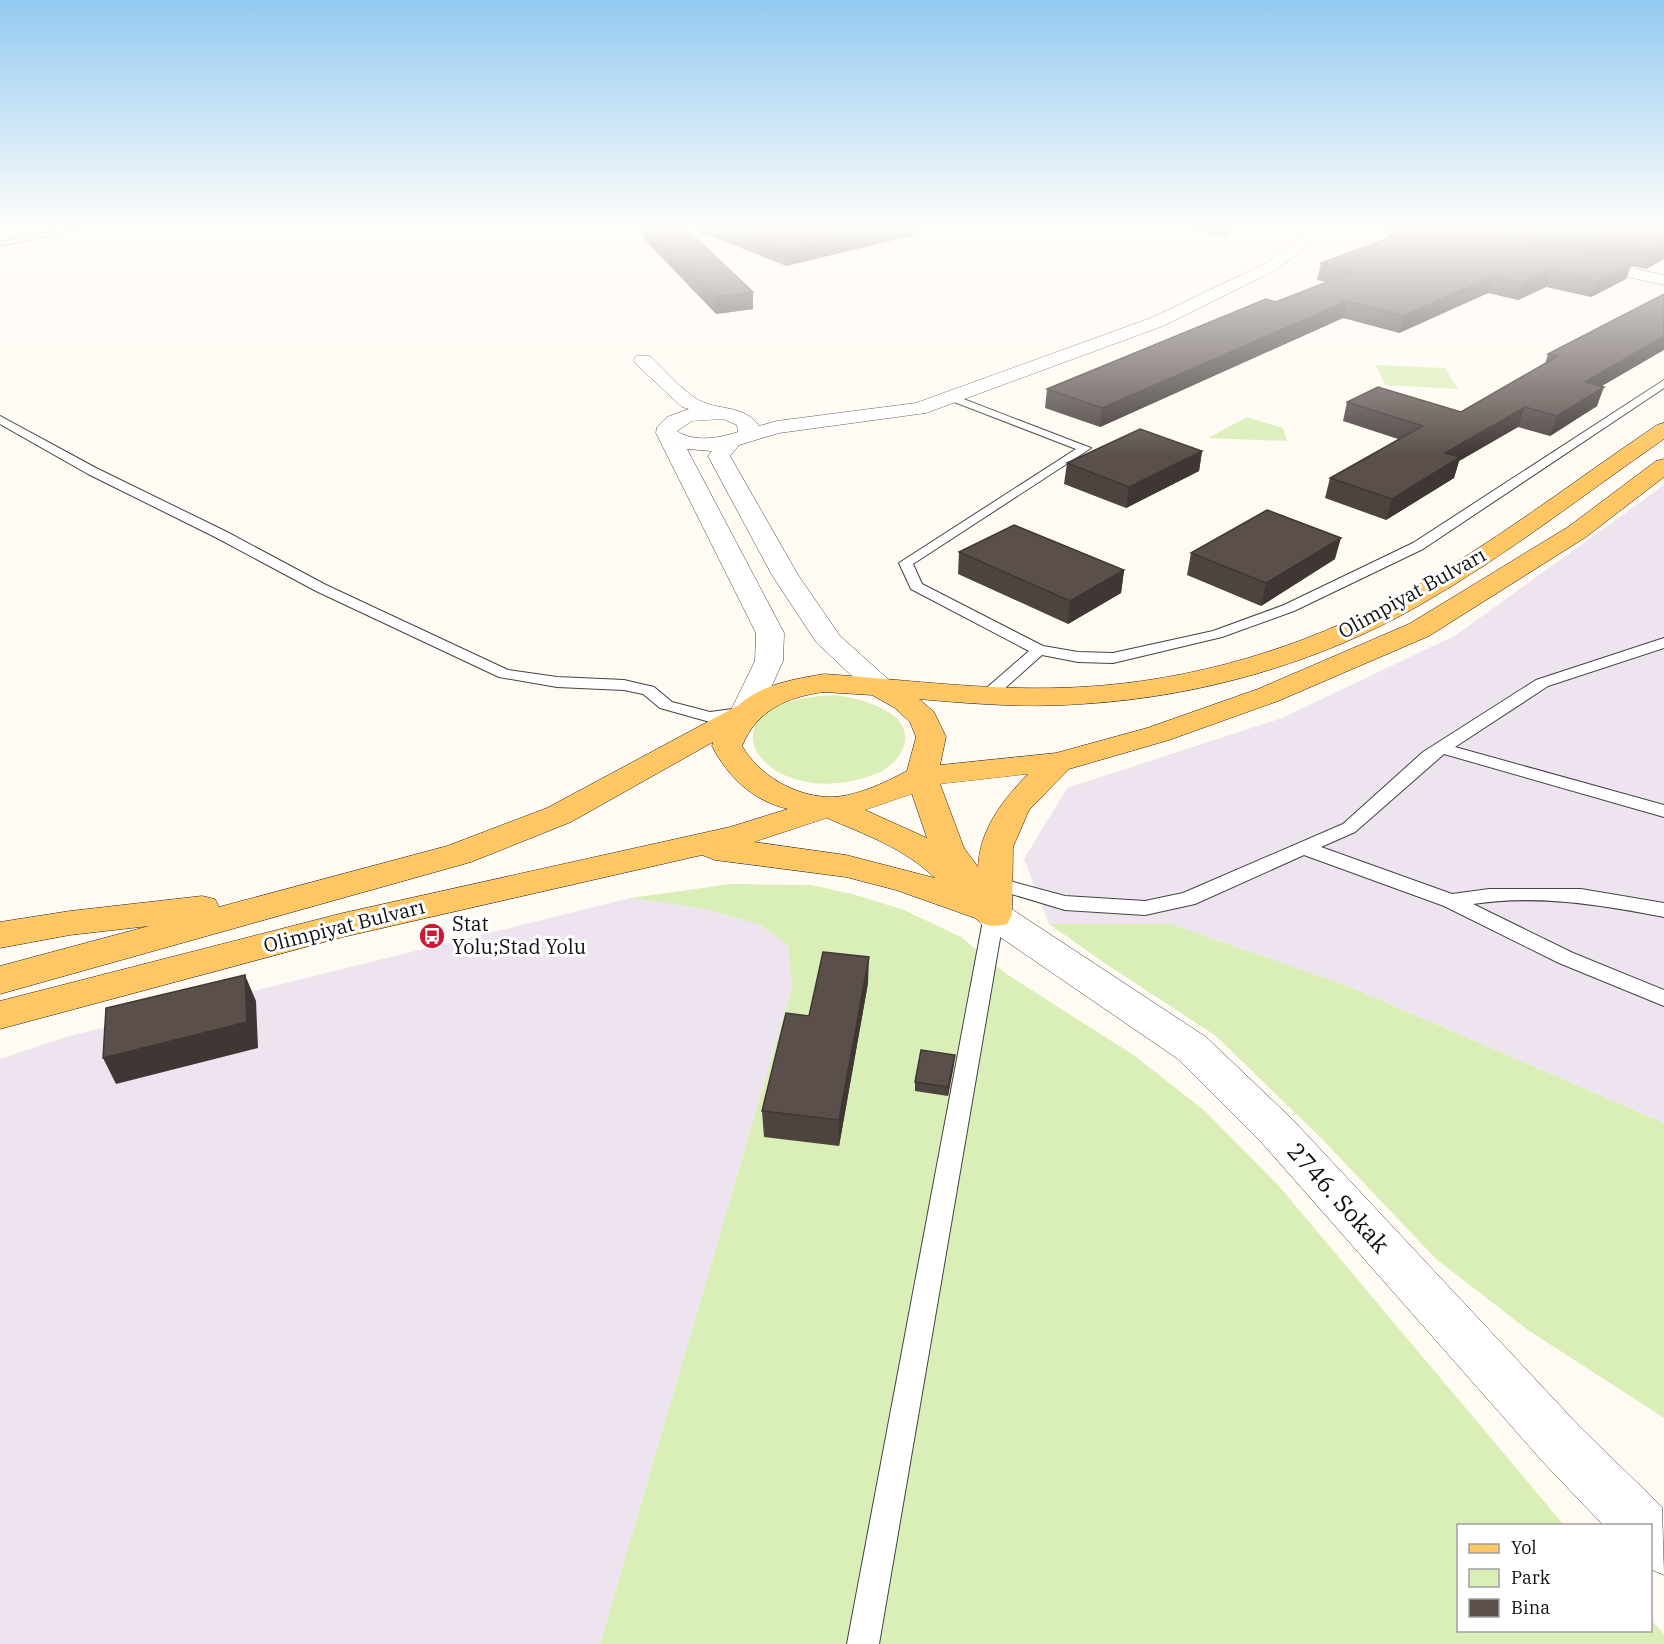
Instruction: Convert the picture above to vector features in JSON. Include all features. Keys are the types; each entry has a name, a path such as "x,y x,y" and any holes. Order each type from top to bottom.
{"main road":[{"name":"Olimpiyat Bulvarı","path":"879,686 1026,697 1117,691 1196,680 1285,656 1360,626 1456,573 1664,429"},
{"name":"Olimpiyat Bulvarı","path":"921,776 1058,762 1158,734 1268,696 1419,630 1577,532 1664,466"},
{"path":"824,683 879,686 904,702 923,718 931,737 921,776 948,849 994,899 928,853 897,835 828,807 785,798 758,783 737,764 727,746 732,729 745,712 780,691 801,686 824,683"},
{"name":"Olimpiyat Bulvarı","path":"0,980 459,854 559,815 745,712"},
{"path":"994,899 996,847 1015,806 1058,762"},
{"path":"828,807 864,800 893,791 921,776"},
{"name":"Olimpiyat Bulvarı","path":"0,1015 343,925 736,836 828,807"},
{"path":"689,847 785,855 884,873 926,886 994,899"},
{"path":"0,935 70,923 306,896"},
{"path":"0,980 98,988"}],"street":[{"path":"671,430 693,414 782,416 904,400 1144,315 1167,304"},
{"path":"671,430 691,445 739,438 777,427 919,409 1157,322 1195,304"},
{"path":"745,712 769,661 770,633 671,430 643,360 690,403 748,423 750,428 719,456 785,575 830,642 879,686"},
{"name":"2746. Sokak","path":"994,899 1191,1048 1277,1131 1561,1444 1641,1524"},
{"path":"1652,1535 1664,1547"}],"lane":[{"path":"953,398 1085,448 906,563 916,586 1039,650 1078,657 1113,658 1217,633 1289,608 1418,546 1664,383"},
{"path":"0,419 92,471 222,535 321,588 504,674 557,682 624,686 648,690 666,705 710,717 745,712"},
{"path":"863,1644 994,899 1145,908 1188,899 1349,828 1441,748 1542,683 1664,643"},
{"path":"989,694 1039,650"},
{"path":"1441,748 1664,811"},
{"path":"1304,848 1451,901 1566,958 1664,998"},
{"path":"1451,901 1489,895 1581,895 1664,910"}],"shaded area":[{"path":"1664,485 1664,1123 1350,987 1171,924 1049,924 1024,859 1067,788 1282,718 1456,635"},
{"path":"631,898 705,909 760,925 788,945 792,988 600,1644 0,1644 0,1059 66,1037"}],"green space":[{"path":"1376,365 1445,368 1458,389 1385,385"},
{"path":"1247,417 1283,428 1287,441 1208,438"},
{"path":"834,695 872,704 885,710 903,727 905,738 901,752 888,767 878,773 838,783 803,781 776,770 758,754 753,735 762,717 789,702"},
{"path":"730,884 811,885 852,894 904,910 961,937 1005,973 1135,1056 1206,1112 1278,1185 1563,1524 1457,1524 1457,1632 1652,1632 1652,1621 1664,1634 1664,1644 600,1644 792,988 788,945 760,925 705,909 631,898"},
{"path":"1049,924 1171,924 1350,987 1664,1123 1664,1418 1528,1330 1436,1259 1322,1139 1216,1036"}],"building":[{"path":"1255,304 1341,304 1102,408 1047,389"},
{"path":"1357,304 1431,304 1403,316"},
{"path":"1645,304 1664,304 1664,336 1585,382 1604,387 1557,416 1525,407 1445,453 1460,457 1392,499 1330,478 1423,426 1347,402 1378,387 1461,412 1558,356 1548,354"},
{"path":"1140,429 1202,451 1129,487 1067,463"},
{"path":"1267,510 1341,538 1266,583 1191,553"},
{"path":"1014,525 1124,570 1070,601 959,552"},
{"path":"823,952 869,957 839,1120 762,1111 786,1013 809,1016"},
{"path":"245,975 247,1022 103,1058 106,1008"},
{"path":"921,1050 955,1055 948,1087 915,1082"}],"place":[{"name":"Stat Yolu;Stad Yolu","path":"432,936"}]}
